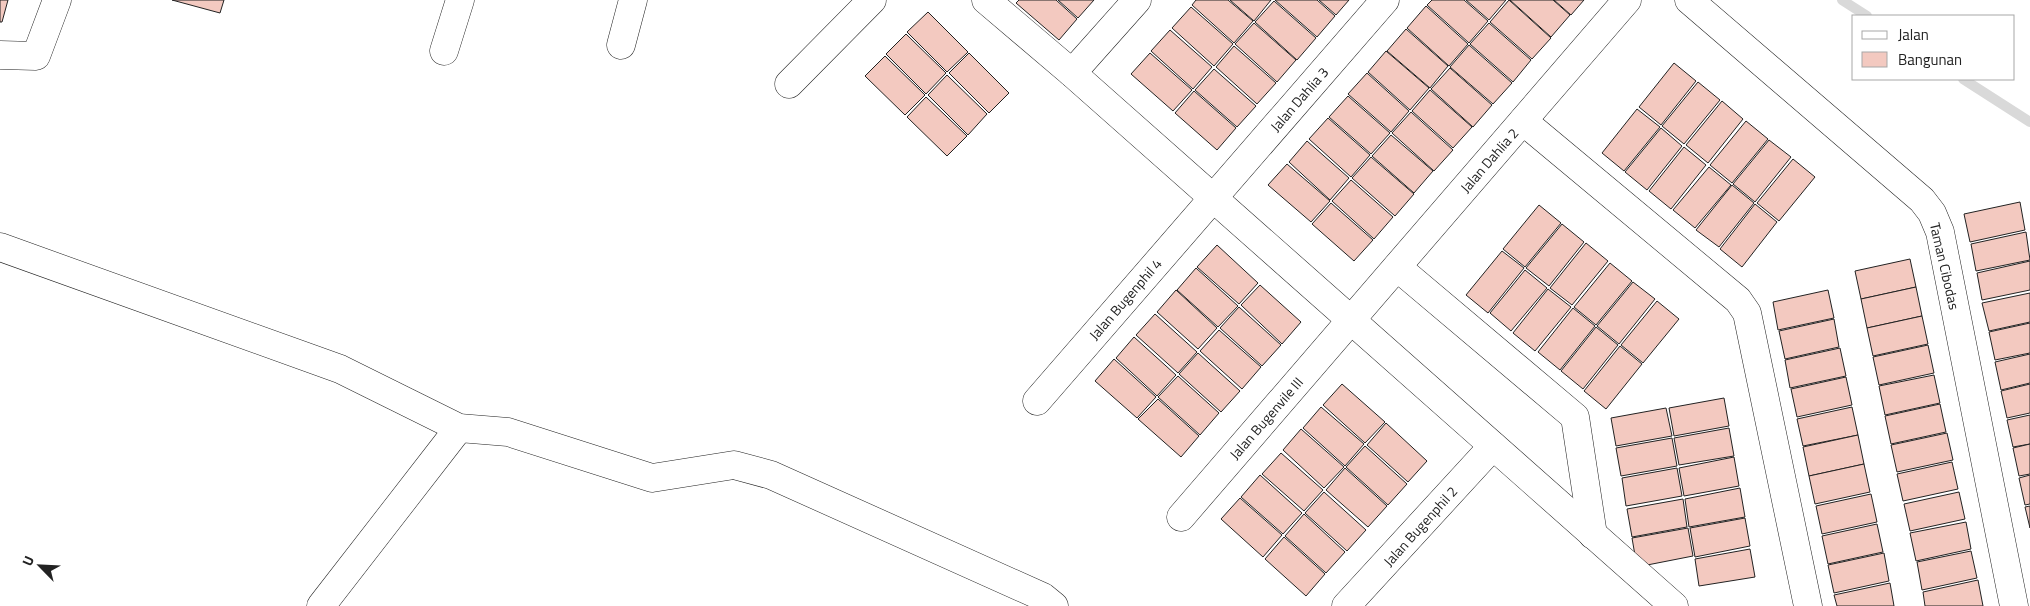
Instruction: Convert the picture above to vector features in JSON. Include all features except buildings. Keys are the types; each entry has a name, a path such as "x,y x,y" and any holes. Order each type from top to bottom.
{"street":[{"path":"0,55 36,56 57,0"},
{"path":"444,51 460,0"},
{"path":"621,45 633,0"},
{"path":"789,84 872,0"},
{"path":"986,0 1072,73 1674,606"},
{"path":"1072,73 1137,0"},
{"name":"Jalan Dahlia 3","path":"1213,198 1385,0"},
{"name":"Jalan Dahlia 2","path":"1351,320 1627,0"},
{"name":"Taman Cibodas","path":"1689,0 1922,200 1932,213 1940,232 2014,606"},
{"path":"1523,121 1738,300 1747,313 1808,606"},
{"name":"Jalan Bugenphil 4","path":"1037,401 1213,198"},
{"path":"0,247 340,369 459,428 508,432 652,478 734,465 771,474 1042,596 1054,606"},
{"path":"1397,267 1575,417 1593,535"},
{"name":"Jalan Bugenvile III","path":"1181,517 1351,320"},
{"path":"321,606 459,428"},
{"name":"Jalan Bugenphil 2","path":"1346,606 1493,446"}],"waterway":[{"path":"1842,0 1865,15"},
{"path":"1965,80 2030,122"}]}
